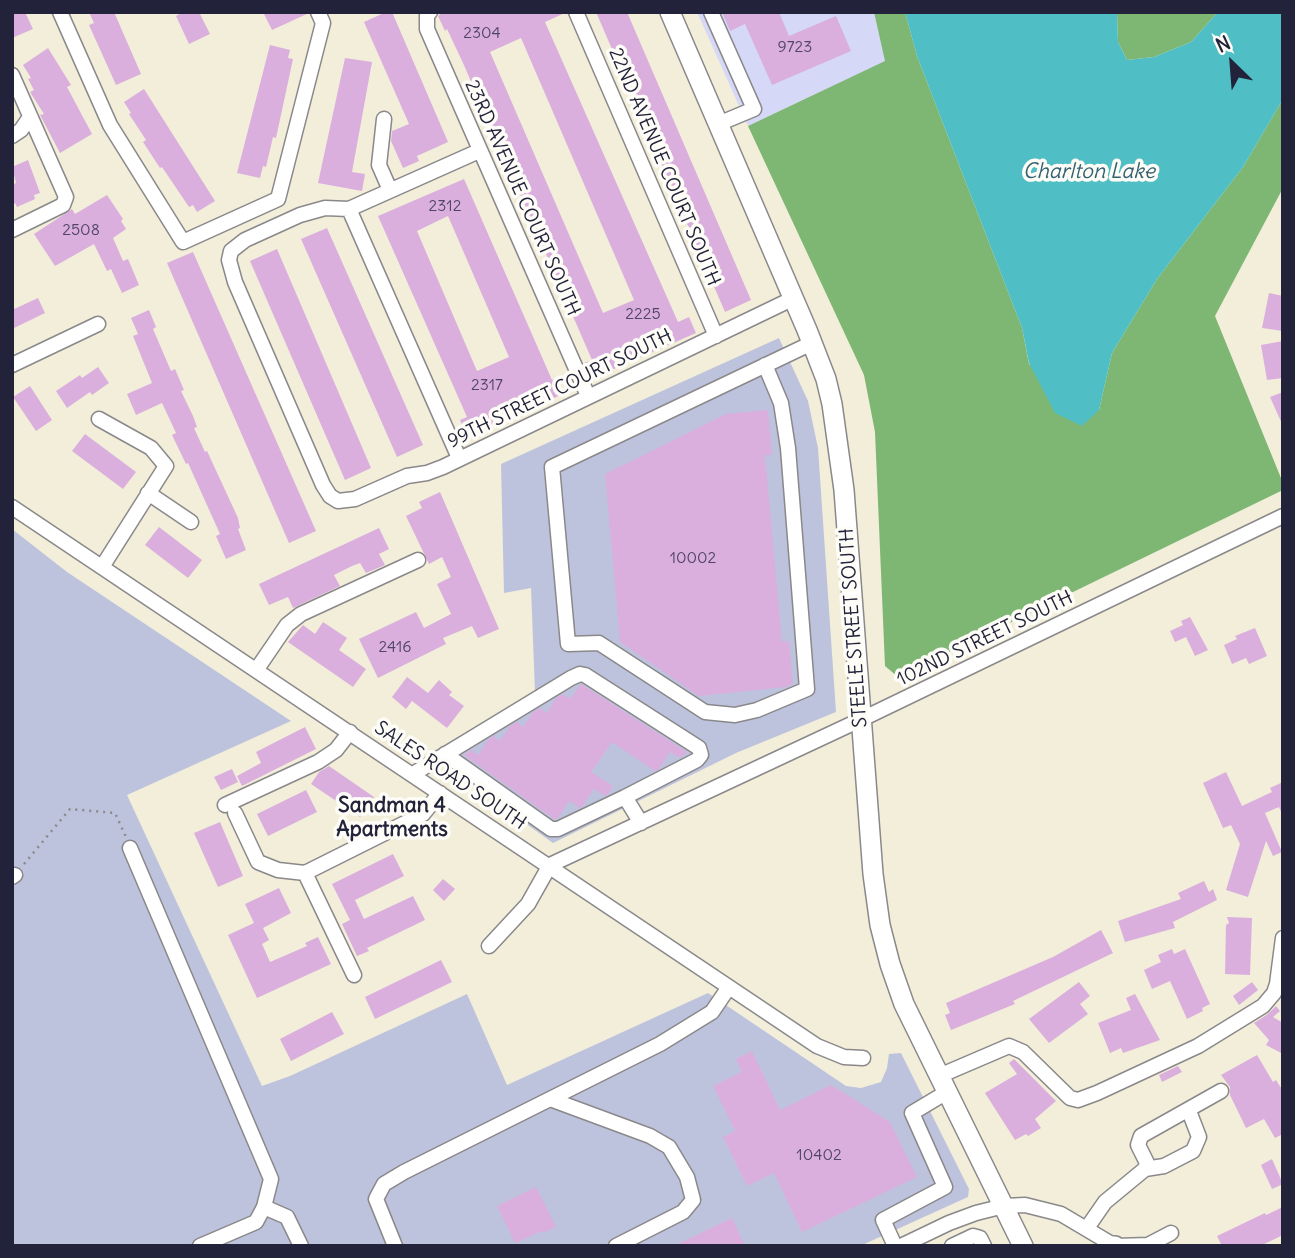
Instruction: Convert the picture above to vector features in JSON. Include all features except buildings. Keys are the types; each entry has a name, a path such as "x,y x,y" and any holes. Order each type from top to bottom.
{"main road":[{"name":"STEELE STREET SOUTH","path":"670,12 794,298 826,379 839,448 873,874 880,925 890,964 904,1004 1023,1246"}],"street":[{"path":"60,12 110,125 183,242 278,199 323,23 318,12"},
{"name":"22ND AVENUE COURT SOUTH","path":"576,12 716,336"},
{"path":"711,12 754,109 718,124"},
{"name":"23RD AVENUE COURT SOUTH","path":"428,14 427,29 588,396"},
{"path":"12,75 65,200 63,205 12,230"},
{"path":"12,136 21,130 30,117"},
{"path":"384,119 379,165 390,190"},
{"path":"459,458 349,209 479,151"},
{"name":"99TH STREET COURT SOUTH","path":"349,209 325,208 300,215 236,245 229,255 235,282 323,485 330,496 338,500 355,499 407,476 427,473 794,298"},
{"path":"12,365 98,324"},
{"path":"765,365 781,403 788,448 807,689 757,710 735,715 705,712 599,643 568,644 552,467 765,365 812,343"},
{"path":"99,419 151,448 166,466 102,567"},
{"path":"148,494 191,522"},
{"name":"SALES ROAD SOUTH","path":"16,510 817,1046 844,1057 863,1058"},
{"name":"102ND STREET SOUTH","path":"550,865 860,720 1283,516"},
{"path":"257,669 287,625 301,614 418,560"},
{"path":"413,774 445,754 571,678 580,674 586,675 699,748 701,755 697,760 625,797 558,829 551,829 445,754"},
{"path":"350,732 336,750 318,762 230,809 258,862 278,870 305,873 423,814 440,793"},
{"path":"625,797 641,823"},
{"path":"130,848 271,1179 264,1206 256,1222 200,1246"},
{"path":"489,946 528,904 550,865"},
{"path":"305,873 354,975"},
{"path":"895,1246 883,1220 945,1187 912,1113 943,1084 1004,1047 1014,1046 1070,1098 1082,1099 1198,1046 1262,1006 1274,993 1277,984 1283,938"},
{"path":"395,1246 376,1199 384,1184 660,1044 712,1012 729,987"},
{"path":"1145,1169 1147,1163 1138,1145 1141,1136 1221,1091"},
{"path":"550,1099 650,1136 669,1147 687,1177 693,1200 683,1212 616,1246"},
{"path":"1087,1228 1105,1202 1145,1169 1164,1166 1193,1151 1199,1137 1189,1111"},
{"path":"901,1246 949,1223 1004,1206 1025,1205 1061,1214 1114,1246 1148,1245 1171,1234"},
{"path":"264,1206 287,1217 301,1246"},
{"path":"952,1246 973,1236 980,1238 984,1246"}],"path":[{"path":"14,876 71,809 116,813 130,848"}],"shaded area":[{"path":"697,12 874,12 886,61 748,126"},
{"path":"779,338 808,401 818,448 836,712 736,753 553,843 429,754 535,692 531,588 504,593 501,464"},
{"path":"12,529 67,572 291,721 127,795 262,1086 290,1076 467,994 507,1085 708,993 846,1086 861,1088 881,1082 889,1054 901,1053 969,1189 968,1197 860,1246 12,1246"}],"green space":[{"path":"874,12 905,12 917,56 1022,328 1029,364 1099,410 1112,353 1157,279 1243,167 1283,99 1283,188 1215,316 1283,483 1283,490 898,677 885,666 875,432 864,375 748,126 885,61"},
{"path":"1117,12 1218,12 1191,42 1154,57 1127,60 1118,42"}],"water":[{"name":"Charlton Lake","path":"905,12 1117,12 1118,42 1127,60 1154,57 1191,42 1218,12 1283,12 1283,99 1243,167 1157,279 1112,353 1099,410 1082,426 1055,413 1029,363 1022,328 917,56"}],"district":[{"name":"Sandman 4 Apartments","path":"392,818"}]}
